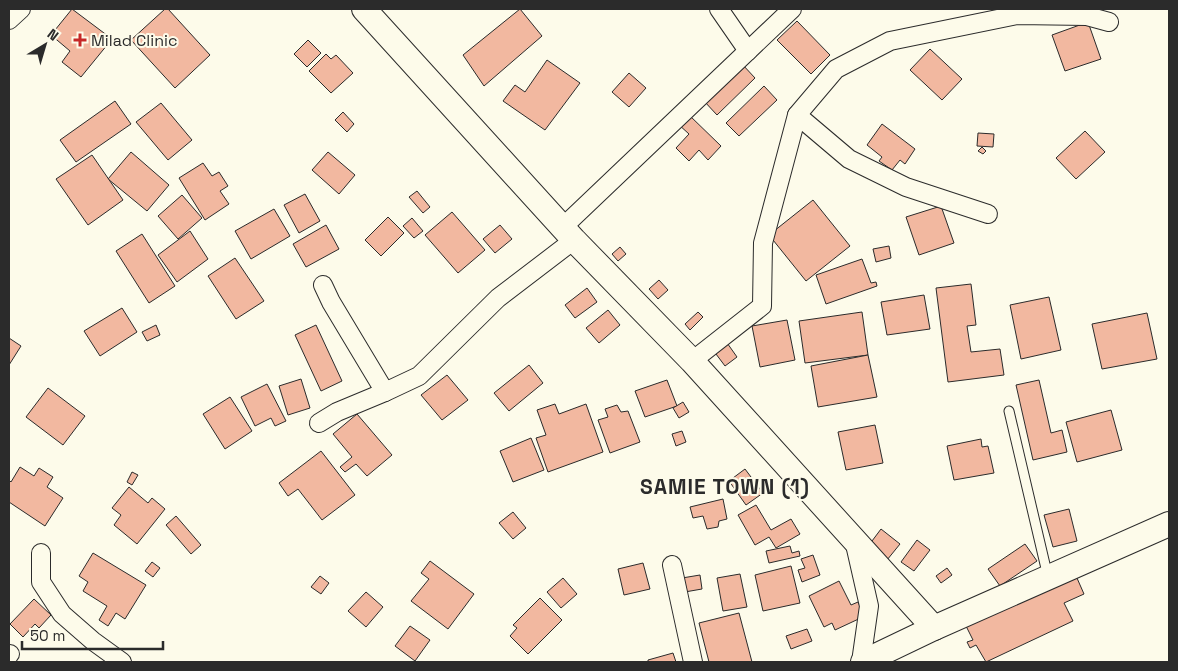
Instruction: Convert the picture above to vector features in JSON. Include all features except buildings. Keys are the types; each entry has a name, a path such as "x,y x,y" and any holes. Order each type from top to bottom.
{"street":[{"path":"9,20 21,9"},
{"path":"364,9 569,233 692,362 934,628"},
{"path":"719,9 748,50"},
{"path":"320,423 337,412 419,376 498,298 569,233 748,50 792,9"},
{"path":"692,362 762,306 763,243 797,115 836,69 890,42 1016,15 1087,16 1109,22"},
{"path":"797,115 849,159 906,187 988,214"},
{"path":"323,285 331,302 385,392"},
{"path":"854,540 869,606 868,661 934,628 1169,524"},
{"path":"41,553 41,582 62,614 93,641 122,662"},
{"path":"672,565 693,662"}],"lane":[{"path":"1009,411 1048,578"}],"place":[{"name":"Milad Clinic","path":"80,40"}],"district":[{"name":"SAMIE TOWN (1)","path":"725,487"}]}
